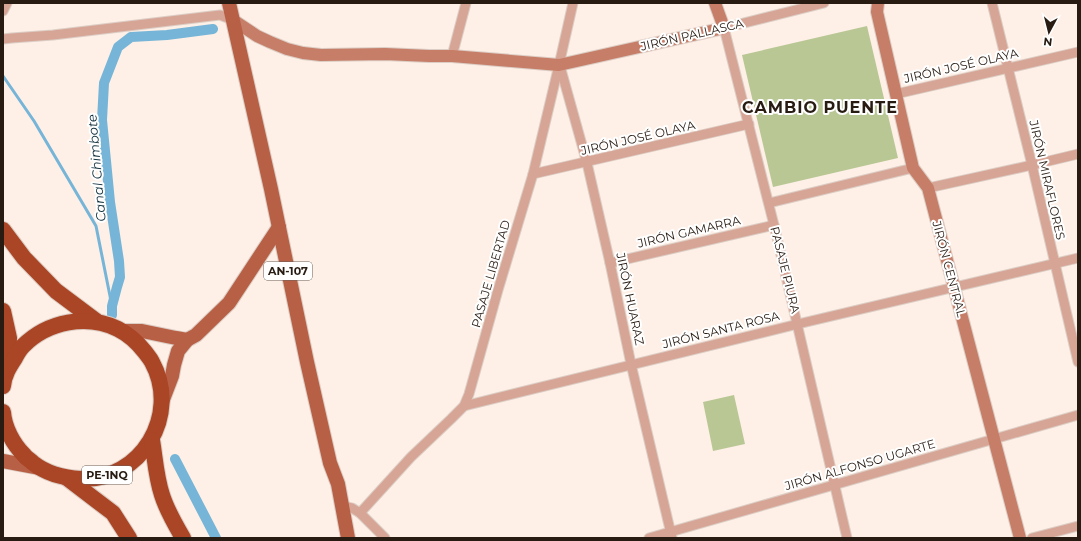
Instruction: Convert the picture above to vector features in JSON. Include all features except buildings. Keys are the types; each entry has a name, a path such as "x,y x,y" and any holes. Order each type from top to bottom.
{"highway":[{"name":"PE-1NQ","path":"3,230 24,258 56,291 96,322"},
{"name":"PE-1NQ","path":"3,312 9,338 8,368 3,386"},
{"name":"PE-1NQ","path":"3,412 11,438 24,455 41,468 53,475 67,478 92,479 116,472 136,459 152,440 159,422 162,402 160,381 152,362 139,344 123,331 110,325 96,322 69,321 44,330 23,346 8,368"},
{"name":"PE-1NQ","path":"152,440 156,470 162,497 172,520 183,538"},
{"name":"PE-1NQ","path":"67,478 113,513 129,538"}],"main road":[{"name":"AN-107","path":"229,3 328,456 338,484 348,538"},
{"path":"162,402 172,376 178,351 187,340 196,335 229,303 279,227"},
{"path":"123,331 142,331 187,340"},
{"path":"3,461 41,468"}],"street":[{"path":"3,12 7,3"},
{"path":"452,56 466,3"},
{"name":"PASAJE LIBERTAD","path":"360,513 411,457 464,406 474,378 498,290 533,174 573,3"},
{"name":"PASAJE PIURA","path":"715,3 724,28 769,203 847,538"},
{"name":"JIRÓN PALLASCA","path":"233,20 270,42 303,54 452,56 559,65 724,28 824,3"},
{"name":"JIRÓN CENTRAL","path":"878,3 877,12 913,168 928,188 1020,538"},
{"name":"JIRÓN MIRAFLORES","path":"992,3 1055,264 1076,341 1078,362"},
{"path":"3,39 53,35 220,15 233,20"},
{"name":"JIRÓN JOSÉ OLAYA","path":"896,94 1078,52"},
{"name":"JIRÓN HUARAZ","path":"559,65 587,162 631,364 671,535"},
{"name":"JIRÓN JOSÉ OLAYA","path":"533,174 749,124"},
{"path":"928,188 1078,154"},
{"path":"769,203 913,168"},
{"name":"JIRÓN GAMARRA","path":"610,263 774,225"},
{"name":"JIRÓN SANTA ROSA","path":"464,406 631,364 1078,258"},
{"name":"JIRÓN ALFONSO UGARTE","path":"649,538 671,535 835,485 1078,415"},
{"path":"342,506 352,508 360,513 385,538"},
{"path":"1032,538 1078,526"}],"green space":[{"path":"867,26 898,158 773,187 742,55"},
{"path":"734,395 745,444 713,451 703,402"}],"waterway":[{"name":"Canal Chimbote","path":"112,315 112,306 120,277 110,202 102,120 104,83 118,47 131,37 167,35 213,29"},
{"path":"3,76 34,121 96,226 112,306"},
{"name":"Canal Chimbote","path":"175,459 216,538"}],"district":[{"name":"CAMBIO PUENTE","path":"820,107"}]}
